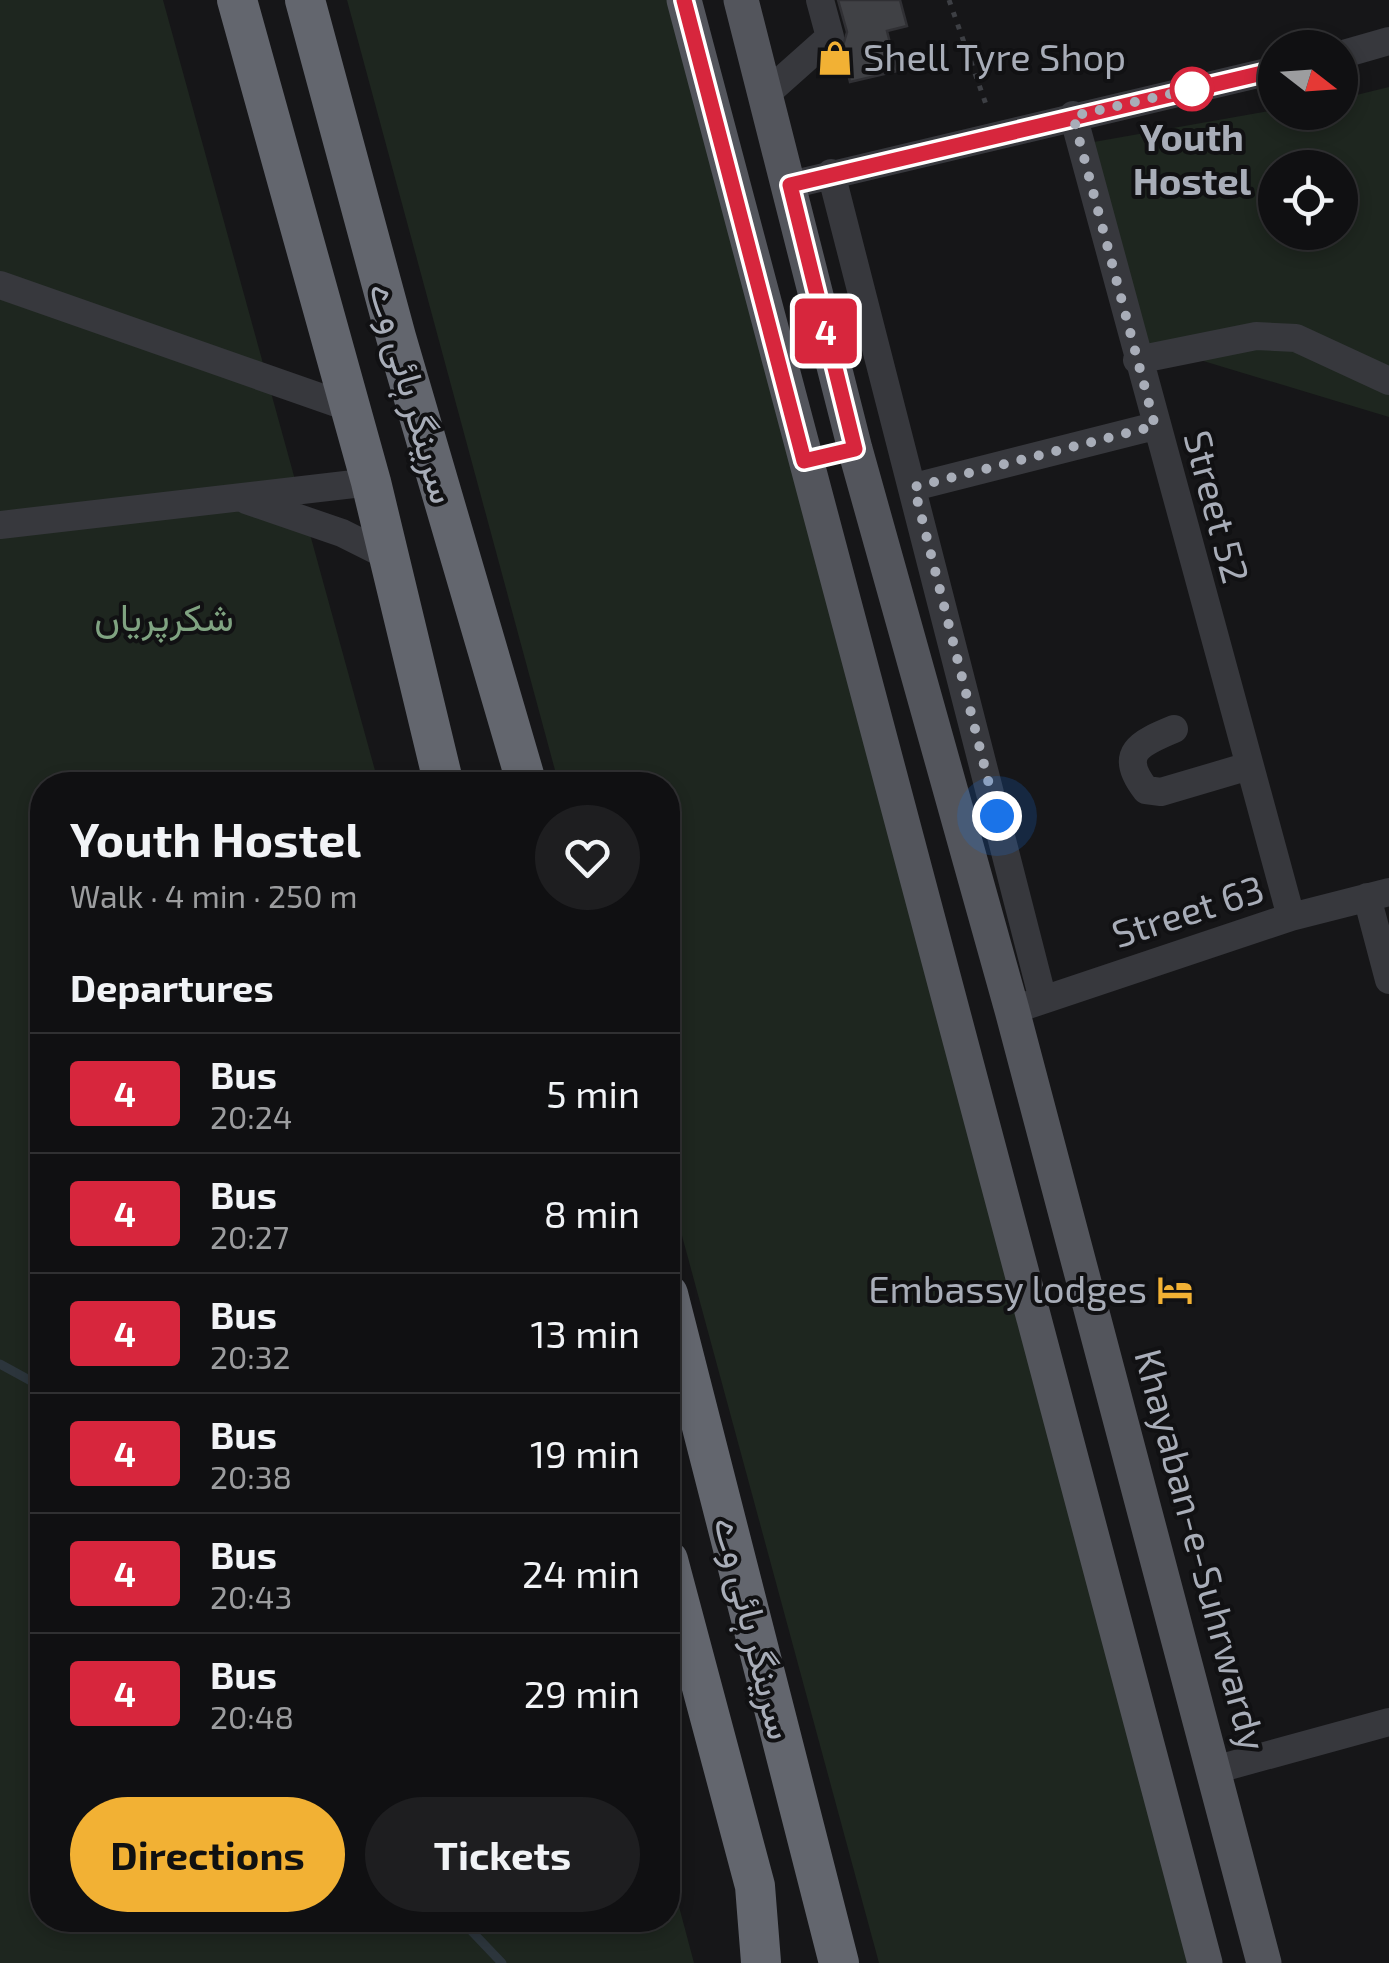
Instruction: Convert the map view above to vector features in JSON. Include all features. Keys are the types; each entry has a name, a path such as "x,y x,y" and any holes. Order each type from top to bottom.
{"highway":[{"name":"سرینگر ہائی وے","path":"237,0 370,482 441,772"},
{"name":"سرینگر ہائی وے","path":"305,0 396,338 523,772"},
{"name":"سرینگر ہائی وے","path":"680,1341 839,1963"},
{"path":"680,1433 781,1804 796,1848 821,1893"},
{"path":"680,1605 755,1886 761,1963"},
{"path":"680,1670 761,1963"}],"main road":[{"path":"684,0 1204,1963"},
{"name":"Khayaban-e-Suhrwardy","path":"741,0 855,449 1027,1005 1264,1963"},
{"path":"804,461 855,449"}],"street":[{"path":"766,94 830,37 820,0"},
{"path":"1358,50 1389,41"},
{"path":"790,185 1258,74"},
{"name":"Street 52","path":"1073,116 1291,917"},
{"path":"831,174 914,487 1027,1005"},
{"path":"0,284 348,406"},
{"path":"1137,360 1256,336 1296,338 1389,381"},
{"path":"914,487 1155,426"},
{"path":"0,525 370,482"},
{"path":"237,498 342,533 388,556"},
{"path":"1174,729 1140,743 1133,757 1135,776 1146,790 1160,792 1249,766"},
{"path":"1378,894 1389,980"},
{"name":"Street 63","path":"1027,1005 1291,917 1378,894"},
{"path":"1214,1770 1389,1722"}],"path":[{"path":"949,0 998,136"}],"green space":[{"name":"شکرپریاں","path":"0,0 163,0 375,772 30,772 30,1932 680,1932 680,1910 694,1963 0,1963"},
{"path":"347,0 670,0 1188,1963 879,1963 680,1228 680,772 555,772"},
{"path":"1389,87 1389,417 1147,344 1088,143 1258,113 1258,130 1358,130 1358,95"}],"building":[{"path":"838,0 900,0 907,26 887,31 897,71 850,82 842,49 847,32"}],"waterway":[{"path":"0,1364 30,1380"},
{"path":"472,1932 502,1963"}],"bus line":[{"name":"4","path":"684,0 804,461 855,449 790,185 1258,74"}],"place":[{"name":"Shell Tyre Shop","path":"835,58"},
{"name":"Youth Hostel","path":"1192,89"},
{"name":"Embassy lodges","path":"1175,1290"}],"route":[{"path":"997,816 914,487 1155,426 1073,116 1192,89"}]}
